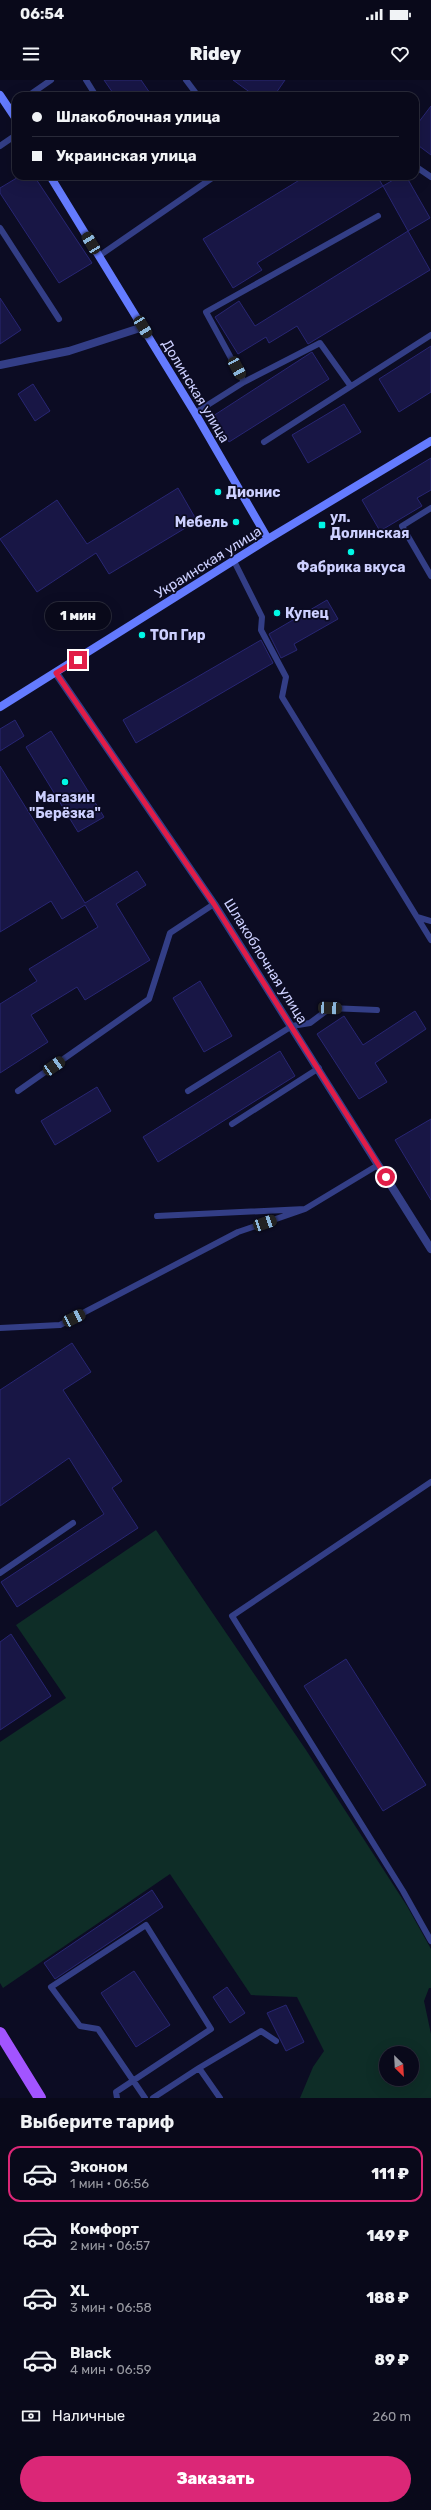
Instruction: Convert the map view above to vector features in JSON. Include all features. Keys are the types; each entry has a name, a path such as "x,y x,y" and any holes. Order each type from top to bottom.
{"main road":[{"path":"0,95 12,106"},
{"name":"Долинская улица","path":"52,180 195,413 268,539"},
{"name":"Украинская улица","path":"0,707 268,539 431,441"},
{"path":"0,2033 40,2098"}],"street":[{"path":"0,364 69,351 143,327"},
{"name":"Шлакоблочная улица","path":"56,673 214,904 319,1068 431,1249"}],"lane":[{"path":"34,92 51,80"},
{"path":"86,80 94,92"},
{"path":"186,80 195,92"},
{"path":"0,146 12,138"},
{"path":"419,169 431,177"},
{"path":"99,256 209,180"},
{"path":"244,382 206,312 378,216"},
{"path":"0,228 59,319"},
{"path":"264,442 350,385 431,336"},
{"path":"195,413 244,382 320,343 350,385"},
{"path":"431,508 402,526 431,576"},
{"path":"234,561 262,616 261,630 286,677 282,697 431,940"},
{"path":"18,1091 149,998 170,932 214,904"},
{"path":"417,917 431,921"},
{"path":"188,1091 292,1026 310,1023 330,1008 377,1010"},
{"path":"232,1124 319,1068"},
{"path":"0,1328 60,1325 238,1232 305,1209 378,1165"},
{"path":"157,1216 305,1209"},
{"path":"431,1482 232,1616 403,1891 431,1941"},
{"path":"0,1573 73,1523"},
{"path":"117,2098 116,2092 133,2080 211,2028 146,1925 51,1987 80,2026 98,2029 133,2080 145,2098"},
{"path":"152,2098 261,2031 276,2041"},
{"path":"199,2068 220,2098"}],"green space":[{"path":"156,1530 306,1750 407,1906 431,1949 431,1988 429,1988 424,2001 431,2034 431,2098 300,2098 313,2067 324,2051 297,1997 251,1995 170,1874 3,1988 0,1983 0,1742 66,1698 16,1625"}],"building":[{"path":"104,80 141,80 149,92 112,92"},
{"path":"233,80 285,80 277,92 250,92"},
{"path":"431,106 431,155 419,146 419,122"},
{"path":"13,180 37,180 92,263 59,283 0,193 0,188"},
{"path":"299,180 379,180 383,186 257,263 262,270 233,288 203,239"},
{"path":"393,180 408,180 430,218 408,231 383,186"},
{"path":"408,231 430,270 308,344 297,326 269,343 266,337 238,354 215,317 239,301 255,326"},
{"path":"0,298 21,330 0,344"},
{"path":"431,346 431,392 399,412 379,379"},
{"path":"312,352 329,379 229,442 213,416"},
{"path":"33,384 50,411 35,421 18,394"},
{"path":"344,404 361,432 308,463 292,435"},
{"path":"431,458 431,490 417,498 422,506 380,531 362,500"},
{"path":"178,488 197,521 109,574 96,553 37,592 0,539 57,500 87,544"},
{"path":"327,600 338,619 294,644 297,650 281,658 269,634"},
{"path":"261,640 273,663 136,743 123,720"},
{"path":"15,720 24,736 0,751 0,729"},
{"name":"Магазин \"Берёзка\"","path":"51,731 104,817 78,832 26,747"},
{"path":"0,766 85,903 137,871 146,885 116,904 150,960 85,1000 77,987 31,1015 48,1042 0,1073 0,1004 37,981 29,969 98,927 85,905 62,919 51,901 0,932"},
{"path":"200,981 232,1036 204,1052 173,998"},
{"path":"415,1011 426,1029 375,1063 387,1082 359,1099 317,1034 344,1016 363,1045"},
{"path":"280,1051 295,1076 158,1162 143,1137"},
{"path":"97,1087 111,1111 55,1145 41,1121"},
{"path":"431,1119 431,1200 395,1140"},
{"path":"72,1343 91,1372 63,1390 122,1481 112,1488 138,1528 17,1607 1,1582 104,1514 69,1458 0,1506 0,1390"},
{"path":"11,1634 51,1696 0,1730 0,1642"},
{"path":"346,1659 426,1785 383,1811 304,1686"},
{"path":"152,1890 163,1907 55,1979 44,1963"},
{"path":"134,1971 170,2025 136,2047 101,1993"},
{"path":"227,1987 245,2013 230,2023 213,1997"},
{"path":"286,2005 304,2042 286,2051 267,2013"}],"place":[{"name":"Дионис","path":"218,492"},
{"name":"Мебель","path":"236,522"},
{"name":"ул. Долинская","path":"322,525"},
{"name":"Фабрика вкуса","path":"351,552"},
{"name":"Купец","path":"277,613"},
{"name":"ТОп Гир","path":"142,635"},
{"name":"Магазин \"Берёзка\"","path":"65,782"}],"route":[{"path":"78,660 56,673 214,904 319,1068 386,1177"}]}
